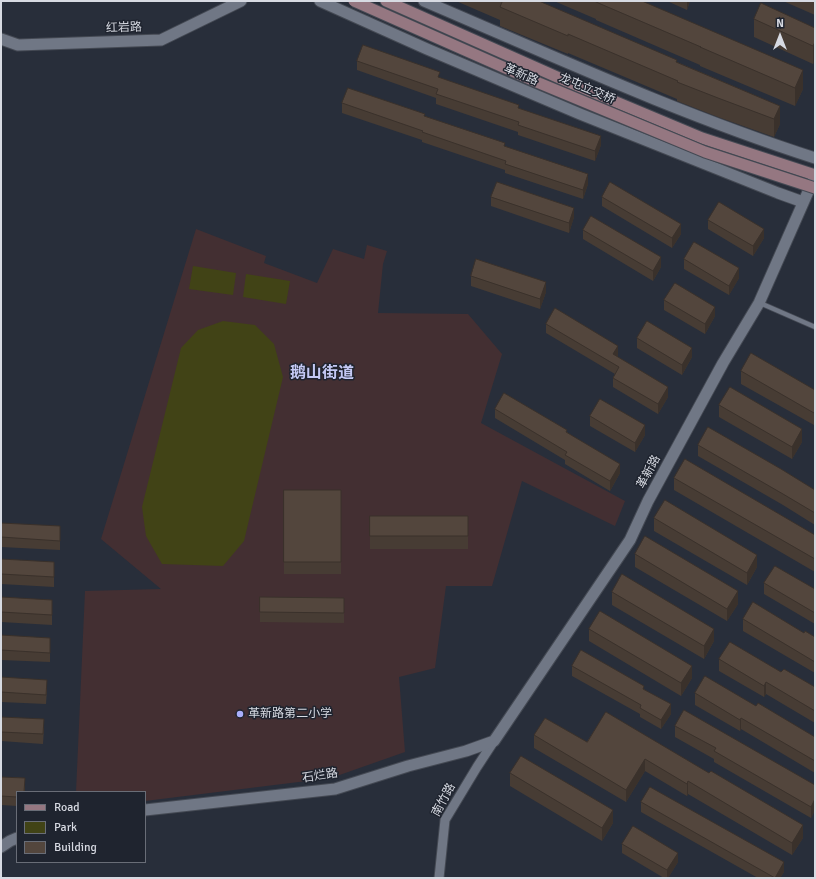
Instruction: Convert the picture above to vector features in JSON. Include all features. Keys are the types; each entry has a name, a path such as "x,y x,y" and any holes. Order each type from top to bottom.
{"main road":[{"name":"龙屯立交桥","path":"354,1 539,83 705,152 815,188"},
{"name":"龙屯立交桥","path":"386,1 559,78 702,138 815,175"}],"street":[{"name":"红岩路","path":"1,38 18,45 161,40 241,1"},
{"name":"革新路","path":"320,1 427,49 580,114 803,202"},
{"path":"424,1 665,104 815,158"},
{"name":"革新路","path":"494,741 630,540 648,501 715,377 759,303 815,175"},
{"name":"石烂路","path":"146,810 335,789 408,766 466,751 494,741"},
{"name":"南竹路","path":"439,878 444,820 494,741"},
{"path":"1,847 10,840 16,838"}],"lane":[{"path":"759,303 815,327"}],"shaded area":[{"path":"196,229 266,256 264,263 317,283 333,249 364,259 367,245 387,251 383,264 378,313 468,314 502,354 481,423 625,501 615,526 522,481 492,586 446,586 435,668 399,677 405,752 331,778 146,801 146,791 76,791 85,591 161,589 101,539"}],"green space":[{"path":"193,266 236,273 233,295 189,289"},
{"path":"246,274 290,281 286,304 243,297"},
{"path":"223,321 255,325 274,344 283,377 244,541 223,566 162,564 146,536 142,507 181,348 198,330"}],"building":[{"path":"500,1 539,1 677,60 676,62 780,106 774,119 718,98 677,82 678,81 568,34 568,36 500,7 502,2"},
{"path":"596,1 642,1 803,70 795,88"},
{"path":"761,3 815,28 815,42 813,46 754,19"},
{"path":"363,45 440,72 438,77 519,105 518,108 601,136 595,151 518,125 519,122 436,94 438,89 357,61"},
{"path":"348,88 425,114 424,116 505,143 504,146 588,174 583,190 505,164 506,161 342,103"},
{"path":"497,182 574,208 569,223 491,197"},
{"path":"610,182 681,224 672,238 602,197"},
{"path":"719,202 764,229 753,246 708,220"},
{"path":"591,216 661,257 653,271 583,230"},
{"path":"694,242 739,268 729,286 684,259"},
{"path":"476,259 546,282 540,299 471,276"},
{"path":"675,283 715,307 705,324 664,300"},
{"path":"555,308 618,346 613,354 668,387 658,404 613,378 619,367 546,324"},
{"path":"647,321 692,348 682,365 637,338"},
{"path":"751,353 815,390 814,413 741,371"},
{"path":"730,387 802,429 792,447 719,405"},
{"path":"504,393 567,430 566,432 620,464 610,481 565,455 567,452 495,409"},
{"path":"600,399 645,425 635,443 590,416"},
{"path":"708,427 815,490 815,513 698,445"},
{"path":"685,459 815,535 815,559 674,478"},
{"path":"284,490 341,490 341,562 284,562"},
{"path":"665,500 757,555 747,573 654,518"},
{"path":"370,516 468,516 468,536 370,536"},
{"path":"1,523 60,526 60,541 1,537"},
{"path":"645,536 738,591 727,609 635,554"},
{"path":"1,559 54,562 54,577 1,574"},
{"path":"775,566 815,589 815,613 764,583"},
{"path":"622,574 714,629 704,646 612,592"},
{"path":"1,597 52,600 52,615 1,612"},
{"path":"260,597 344,598 344,613 260,612"},
{"path":"753,602 804,633 805,631 815,637 815,662 743,619"},
{"path":"600,611 692,666 681,683 589,629"},
{"path":"1,635 50,638 50,653 1,650"},
{"path":"730,642 781,672 784,669 815,687 815,711 766,682 764,686 719,659"},
{"path":"581,650 644,686 643,689 671,704 661,720 640,708 641,705 572,666"},
{"path":"705,676 756,706 758,703 815,737 815,761 741,718 740,720 695,693"},
{"path":"1,677 47,680 46,695 1,692"},
{"path":"684,710 815,785 815,799 811,807 714,751 716,748 675,726"},
{"path":"606,712 709,773 711,771 803,825 792,843 688,781 687,784 645,759 626,790 534,735 545,718 587,742"},
{"path":"1,717 44,719 43,734 1,732"},
{"path":"521,756 613,810 602,828 510,773"},
{"path":"1,777 25,778 24,791 16,791 16,797 1,796"},
{"path":"650,787 784,862 775,878 641,802"},
{"path":"633,826 678,853 667,870 622,844"}],"place":[{"name":"革新路第二小学","path":"240,714"}],"district":[{"name":"鹅山街道","path":"322,374"}]}
